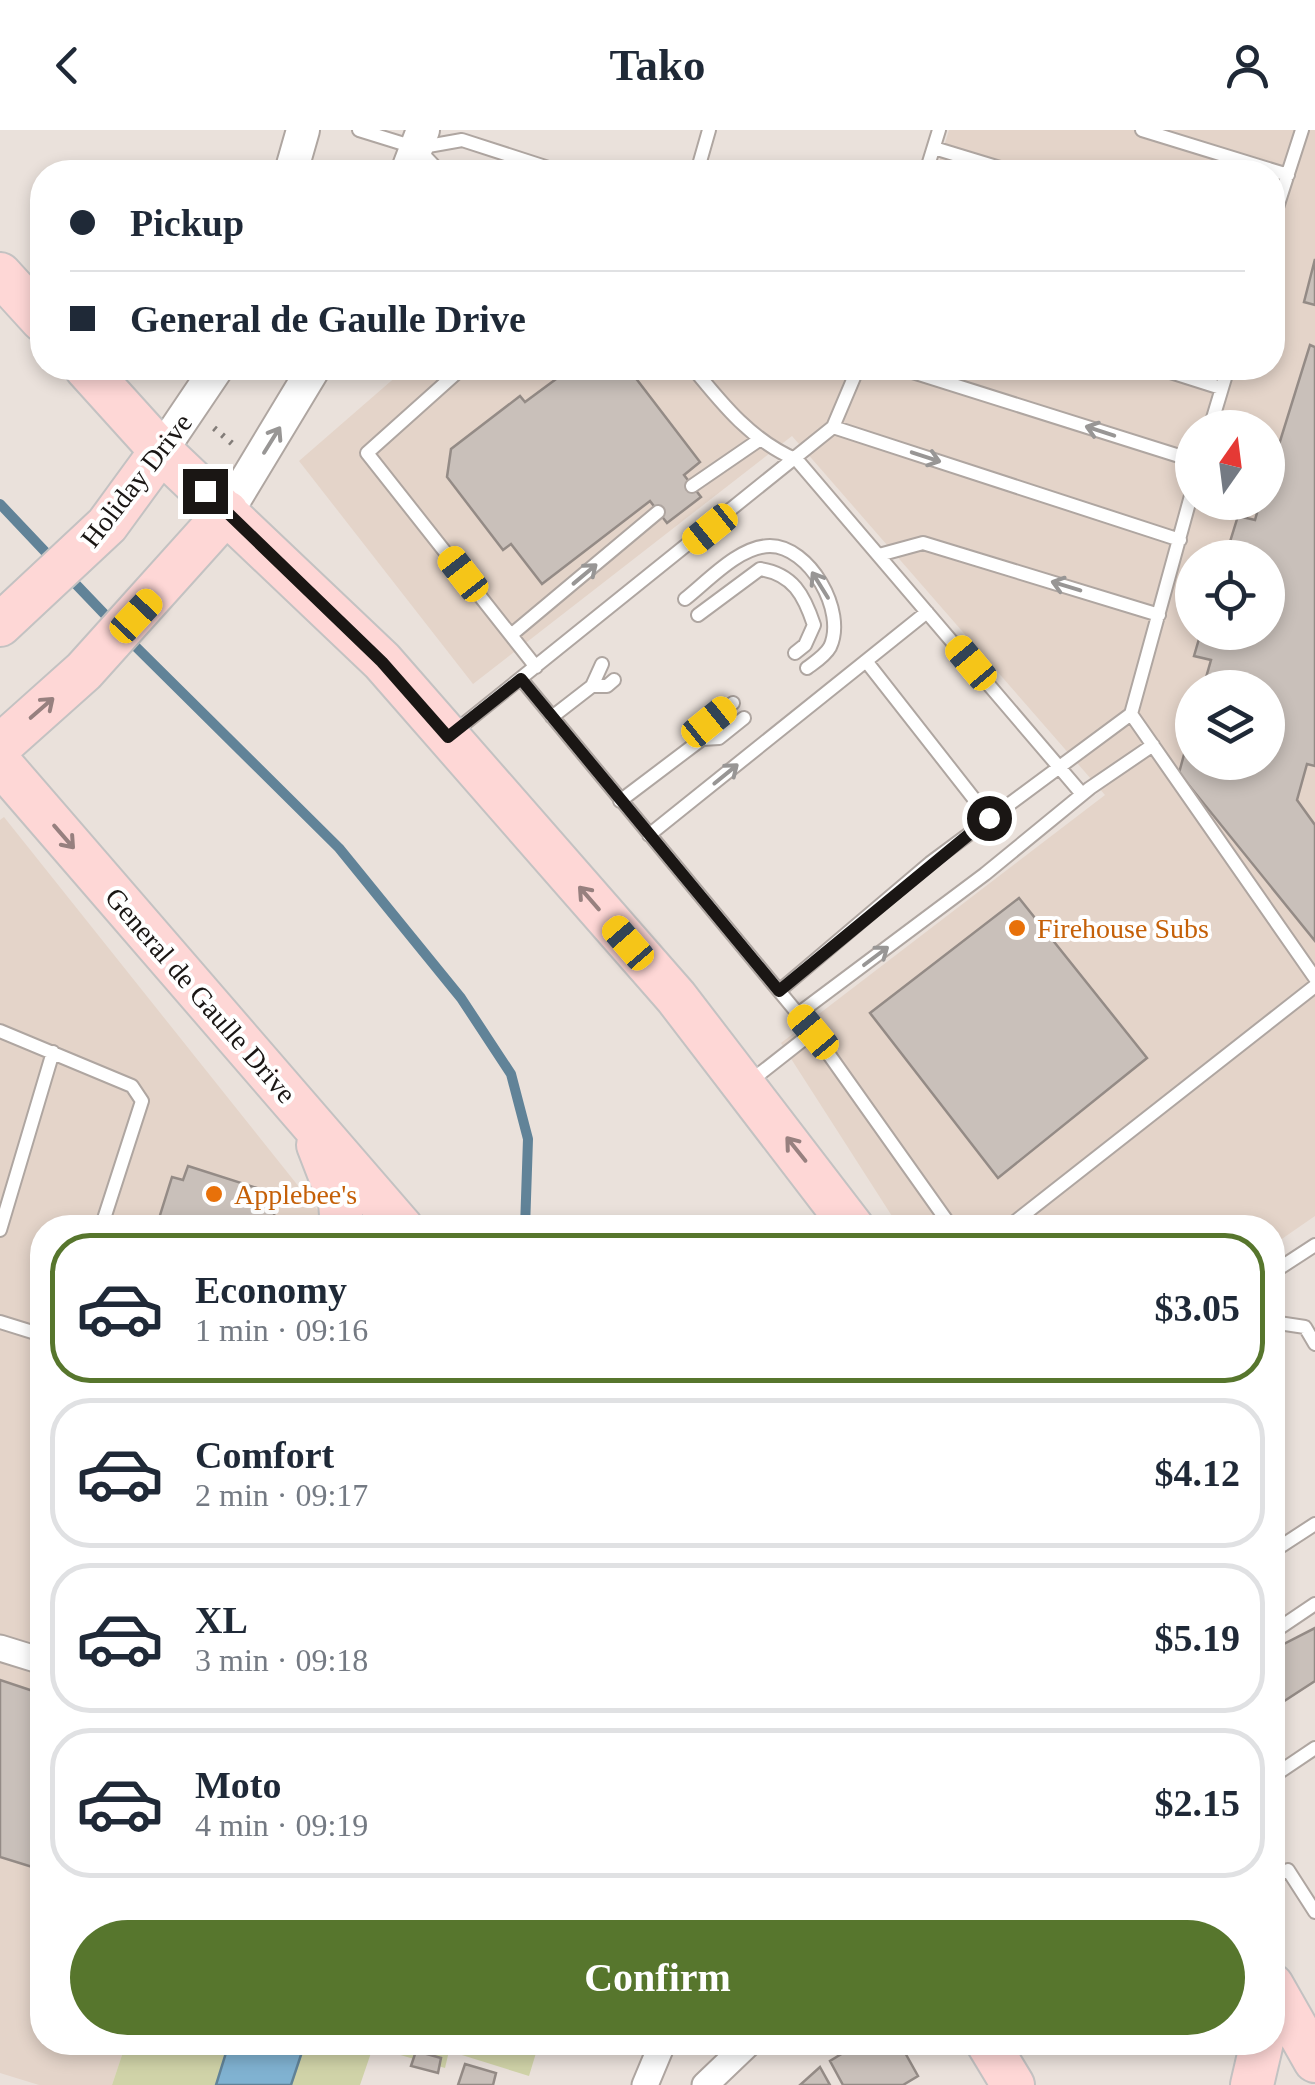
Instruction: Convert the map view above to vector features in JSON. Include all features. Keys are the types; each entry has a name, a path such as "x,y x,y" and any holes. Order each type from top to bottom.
{"main road":[{"path":"0,274 30,307"},
{"path":"97,380 161,451 382,662 676,997 844,1215"},
{"name":"Holiday Drive","path":"12,614 108,525 161,451"},
{"path":"0,746 84,671 227,512"},
{"name":"General de Gaulle Drive","path":"0,763 391,1215"},
{"path":"306,1117 340,1202 341,1215"},
{"path":"1285,2005 1311,2045"},
{"path":"995,2055 1013,2085"},
{"path":"1252,2085 1259,2055"}],"street":[{"path":"294,160 303,130"},
{"name":"Holiday Drive","path":"161,451 208,380"},
{"path":"227,512 307,380"},
{"path":"0,1648 30,1657"},
{"path":"645,2085 658,2055"},
{"path":"705,2085 736,2055"}],"lane":[{"path":"359,130 416,150 462,140 524,160"},
{"path":"701,160 710,130"},
{"path":"930,160 939,130"},
{"path":"1142,130 1239,160"},
{"path":"1285,184 1302,130"},
{"path":"934,148 974,160"},
{"path":"449,380 367,453 536,667"},
{"path":"704,380 758,440 797,460 1082,794"},
{"path":"448,737 797,460 833,427 853,380"},
{"path":"938,380 1175,455"},
{"path":"1196,380 1221,388"},
{"path":"1215,410 1224,380"},
{"path":"833,427 1180,540 1185,520"},
{"path":"692,486 758,440"},
{"path":"511,635 658,512"},
{"path":"879,555 922,543 1159,615"},
{"path":"685,599 751,549 772,545 792,555 823,582 833,612 834,633 828,651 807,668"},
{"path":"779,991 989,818 1131,714 1175,558"},
{"path":"698,615 760,569 780,572 796,585 814,625 806,646 795,653"},
{"path":"650,835 927,612"},
{"path":"866,662 989,818"},
{"path":"552,717 592,686 602,664"},
{"path":"521,679 813,1032 943,1215"},
{"path":"592,686 606,686 614,680"},
{"path":"702,740 709,722 732,703"},
{"path":"1131,714 1315,978"},
{"path":"620,801 702,740 718,738 744,718"},
{"path":"798,1014 985,874 1082,794 1153,745"},
{"path":"1024,1215 1315,986"},
{"path":"0,1030 132,1086 142,1101 105,1215"},
{"path":"745,1085 813,1032"},
{"path":"0,1230 53,1052"},
{"path":"1285,1265 1315,1245"},
{"path":"0,1322 30,1331"},
{"path":"1285,1324 1304,1328 1315,1344"},
{"path":"1285,1544 1315,1524"},
{"path":"1285,1624 1315,1604"},
{"path":"1285,1768 1315,1748"},
{"path":"1285,1872 1288,1870 1315,1912"}],"path":[{"path":"209,424 238,449"}],"shaded area":[{"path":"949,130 1315,130 1315,1216 1285,1237 1285,1215 891,1215 781,1043 1105,795 792,436 473,684 299,461 392,380 1285,380 1285,160 940,160"},
{"path":"4,817 320,1215 30,1215 30,2055 122,2055 112,2085 39,2085 0,2073 0,820"}],"green space":[{"path":"122,2055 225,2055 216,2085 112,2085"},
{"path":"301,2055 370,2055 360,2085 291,2085"},
{"path":"400,2055 448,2055 445,2068"},
{"path":"462,2055 535,2055 529,2076"}],"water":[{"path":"225,2055 301,2055 291,2085 216,2085"}],"building":[{"path":"1315,259 1315,305 1304,302"},
{"path":"1310,345 1315,347 1315,766 1307,764 1297,800 1315,825 1315,941 1185,780 1285,780 1285,670 1208,670 1211,660 1194,656 1196,650 1285,650 1285,540 1231,540 1237,520 1285,520 1285,425"},
{"path":"555,380 637,380 700,462 684,475 701,497 667,523 650,501 542,584 511,544 503,550 447,477 451,449 520,396 525,402"},
{"path":"1019,898 1147,1058 998,1178 870,1013"},
{"name":"Applebee's","path":"188,1166 263,1190 259,1199 277,1205 274,1215 160,1215 172,1177 183,1180"},
{"path":"1315,1628 1315,1681 1285,1701 1285,1643"},
{"path":"0,1680 30,1690 30,1866 0,1857"},
{"path":"415,2055 441,2058 438,2073 411,2066"},
{"path":"840,2055 906,2055 918,2076 903,2085 843,2085 830,2061"},
{"path":"465,2064 496,2073 493,2085 458,2085"},
{"path":"820,2067 830,2085 800,2085"}],"waterway":[{"path":"0,504 53,560"},
{"path":"68,576 112,622"},
{"path":"127,638 339,848 461,998 511,1074 528,1139 525,1215"}],"place":[{"name":"Firehouse Subs","path":"1017,928"},
{"name":"Applebee's","path":"214,1194"}],"route":[{"path":"205,491 382,662 448,737 521,679 779,991 989,818"}]}
